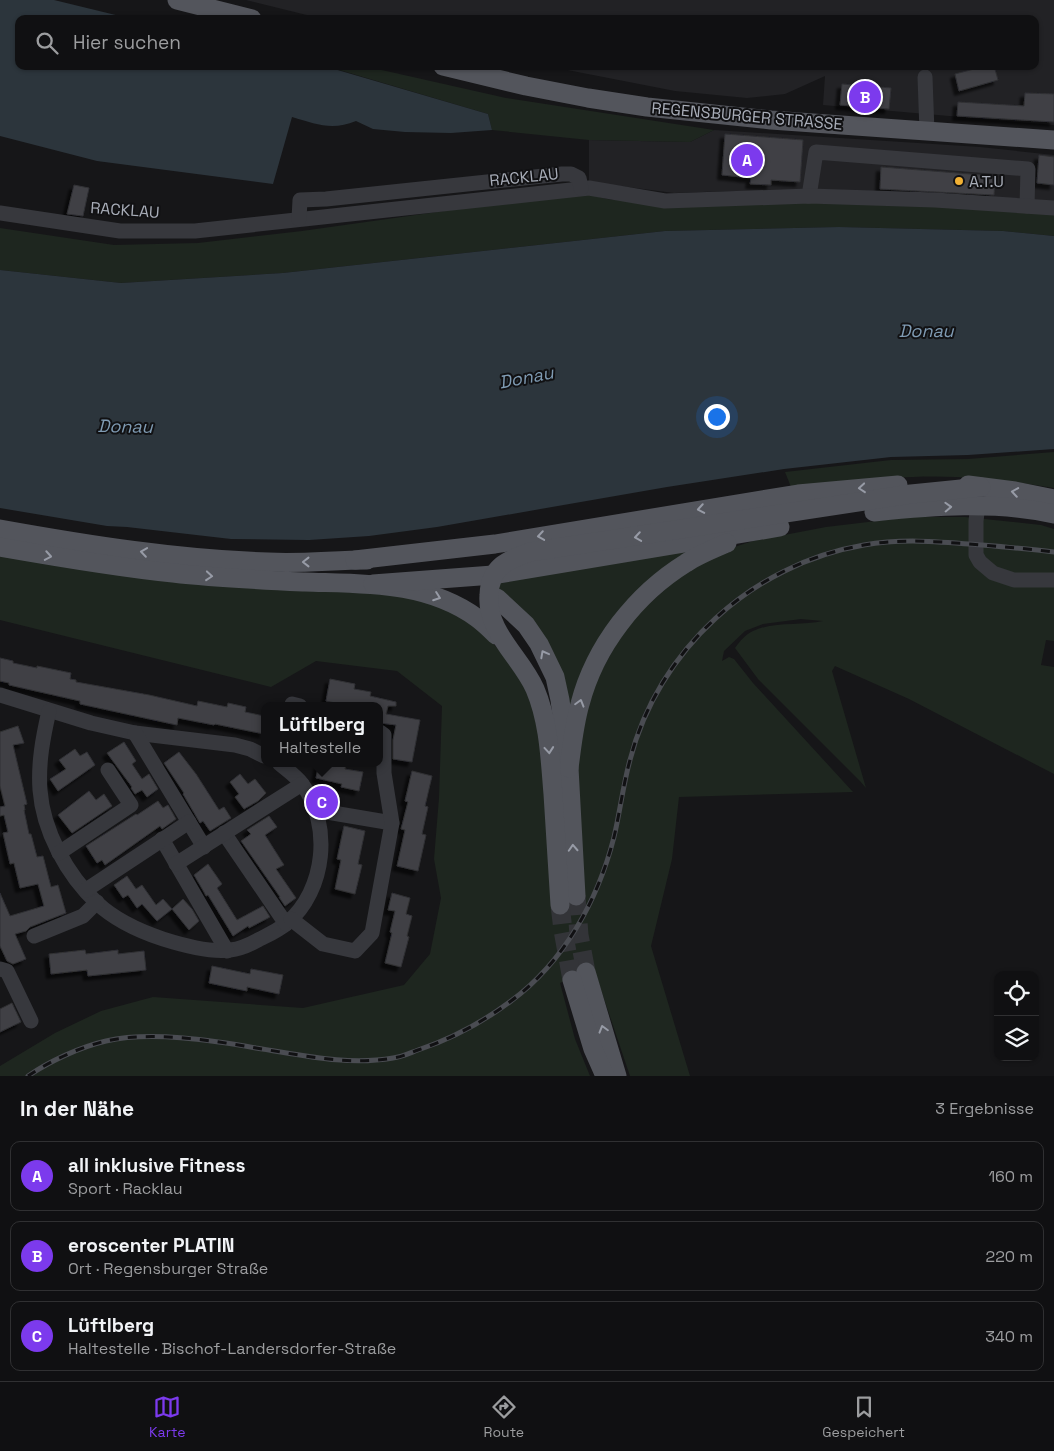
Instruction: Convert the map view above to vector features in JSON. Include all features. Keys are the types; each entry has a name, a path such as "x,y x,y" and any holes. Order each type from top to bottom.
{"main road":[{"path":"177,0 236,15"},
{"name":"REGENSBURGER STRASSE","path":"460,70 526,86 647,107 771,120 1054,140"},
{"path":"355,560 495,544 798,494 912,484 966,485 1015,491 1054,499"},
{"path":"778,528 732,540 687,562 665,577 628,613 600,654 580,702 569,768 568,900 547,733 540,703 525,670 505,643 495,625 489,604 493,575 506,561 530,552 911,494 981,487"},
{"path":"0,547 172,573 294,582 373,584 493,575 865,513 918,508 995,506 1054,514"},
{"path":"0,529 119,548 215,559 270,562 355,560 406,562 445,570"},
{"path":"373,584 409,589 458,606 477,618 505,643"},
{"path":"497,598 526,625 539,644 555,677 569,768"},
{"path":"605,1076 593,1049 579,976 617,1076"}],"street":[{"path":"925,77 927,132"},
{"path":"810,196 816,152 1028,168 1027,206"},
{"name":"RACKLAU","path":"0,213 120,231 195,231 581,188 665,201 810,196 935,200 1054,208"},
{"path":"981,487 976,521 976,554 980,562 994,573 1014,580 1054,580"},
{"path":"0,696 91,723 135,733 235,745 261,754"},
{"path":"50,711 42,743 40,790 52,839 59,853 78,882 96,902 111,914 129,925 155,936 194,947 227,951 244,947 254,943 289,921 304,903 316,878 320,861 320,831 315,810 302,784 283,767"},
{"path":"135,733 204,846"},
{"path":"224,833 289,921 323,944 355,951 372,933 392,823 384,773 383,734"},
{"path":"59,853 131,805 108,770"},
{"path":"176,864 302,784"},
{"path":"315,810 392,823"},
{"path":"86,890 190,822"},
{"path":"162,840 227,951"},
{"path":"34,936 83,916 96,902"},
{"path":"0,969 8,971 30,1021"}],"shaded area":[{"path":"246,0 1054,0 1054,125 823,105 825,76 785,94 747,98 675,91 567,70 1039,70 1039,15 307,15"},
{"path":"340,70 382,70 506,98 714,130 690,142 589,140 492,130 488,114"},
{"path":"714,130 980,147 1054,155 1054,204 730,191 674,193 589,182 589,140 690,142"},
{"path":"579,192 607,199 663,205 809,202 934,206 1054,214 1054,236 1003,231 839,227 665,231 283,273 121,283 0,270 0,228 114,245 198,243 302,231"},
{"path":"1054,452 1054,488 984,479 949,477 898,478 791,487 785,472 891,460 968,459"},
{"path":"910,517 965,517 1041,525 1054,529 1054,641 1046,640 1041,665 1054,667 1054,774 909,699 835,666 832,671 866,788 758,679 735,648 748,634 761,628 823,621 801,619 763,624 745,631 724,651 722,661 729,657 734,659 753,683 853,792 679,797 672,859 651,946 690,1076 630,1076 594,969 560,983 575,1039 590,1076 0,1076 0,1066 55,1033 101,1011 153,997 303,1008 404,985 430,954 441,898 434,859 439,798 442,706 397,671 316,661 271,687 0,620 0,555 399,596 440,607 467,621 501,652 529,691 574,762 587,697 628,623 681,575 725,550 753,541 826,527"},
{"path":"712,544 637,593 571,717 563,687 497,590 500,579"}],"water":[{"path":"0,0 54,0 116,15 15,15 15,70 338,70 488,114 492,130 451,133 405,132 373,129 356,121 332,126 316,124 292,117 273,184 97,161 0,136"},
{"name":"Donau","path":"839,227 1003,231 1054,236 1054,449 968,455 891,457 784,469 667,487 437,527 369,536 309,540 231,539 107,526 0,508 0,270 121,283 283,273 665,231"}],"building":[{"path":"970,70 995,70 998,80 959,91 955,74"},
{"path":"842,84 891,88 889,109 840,105"},
{"path":"1025,93 1054,94 1054,122 957,116 958,102 1024,106"},
{"path":"725,134 803,140 800,182 771,180 771,185 750,184 751,178 722,175"},
{"path":"1039,155 1054,157 1054,185 1037,183"},
{"path":"881,167 995,176 994,195 880,189"},
{"path":"74,185 89,188 83,216 67,214"},
{"path":"0,658 13,661 13,663 71,673 70,679 76,680 76,682 197,706 198,701 227,707 228,703 246,707 245,712 261,715 261,733 178,718 177,725 80,704 80,701 9,685 9,683 0,681"},
{"path":"330,679 355,684 354,689 371,692 370,696 396,702 396,706 388,706 386,714 420,720 412,762 393,759 393,740 396,725 383,723 383,702 326,701"},
{"path":"18,726 24,743 13,745 27,804 24,805 24,810 29,834 31,834 37,857 43,856 51,887 58,885 66,913 15,934 26,959 13,964 7,961 0,946 0,893 10,916 44,906 38,884 20,888 14,863 10,864 3,833 8,832 4,815 0,816 0,807 5,806 0,786 0,732"},
{"path":"124,742 136,761 132,764 142,779 149,774 158,789 147,797 142,790 135,794 107,753"},
{"path":"75,749 80,756 87,752 95,765 58,791 50,779 66,769 59,760"},
{"path":"179,752 196,774 219,810 224,807 231,818 210,831 203,821 200,823 184,793 164,763"},
{"path":"318,767 345,767 345,769 363,772 359,791 341,787 342,784 316,778"},
{"path":"412,771 432,776 425,806 428,807 422,834 426,835 418,871 397,866 405,830 401,829 408,802 405,801"},
{"path":"240,774 248,784 255,779 266,793 258,801 244,809 235,797 239,794 230,782"},
{"path":"89,791 96,800 104,794 112,806 72,833 58,815"},
{"path":"158,801 163,808 168,805 176,819 162,829 160,826 105,865 102,860 97,863 86,846"},
{"path":"269,816 277,827 265,835 284,865 276,869 296,898 285,906 241,841 251,834 247,830"},
{"path":"344,826 365,831 358,864 362,865 355,894 335,889 341,860 337,859"},
{"path":"208,864 222,884 217,888 237,920 263,906 270,917 249,928 248,926 233,936 194,875"},
{"path":"127,876 136,889 142,885 156,905 163,899 172,909 157,921 142,904 137,908 128,895 123,898 114,885"},
{"path":"392,893 410,898 406,914 412,916 401,967 385,963 395,911 388,910"},
{"path":"183,899 199,921 189,930 172,909"},
{"path":"85,950 86,954 118,950 118,954 144,951 146,970 88,976 87,970 51,974 49,954"},
{"path":"212,966 250,974 251,969 283,975 279,994 247,987 247,991 209,983"},
{"path":"12,1003 21,1022 0,1032 0,1009"}],"tunnel":[{"path":"576,896 579,935 586,972"},
{"path":"560,905 572,980"}],"railway":[{"path":"28,1076 55,1060 76,1051 106,1041 123,1038 181,1038 307,1056 359,1061 403,1056 443,1041 478,1023 511,1001 530,985 563,949 599,884 614,837 630,760 644,720 663,683 687,649 716,618 748,592 784,571 823,555 879,543 923,541 1054,552"}],"place":[{"name":"eroscenter PLATIN","path":"865,97"},
{"name":"all inklusive Fitness","path":"747,160"},
{"name":"A.T.U","path":"959,181"},
{"name":"Lüftlberg","path":"322,802"}]}
